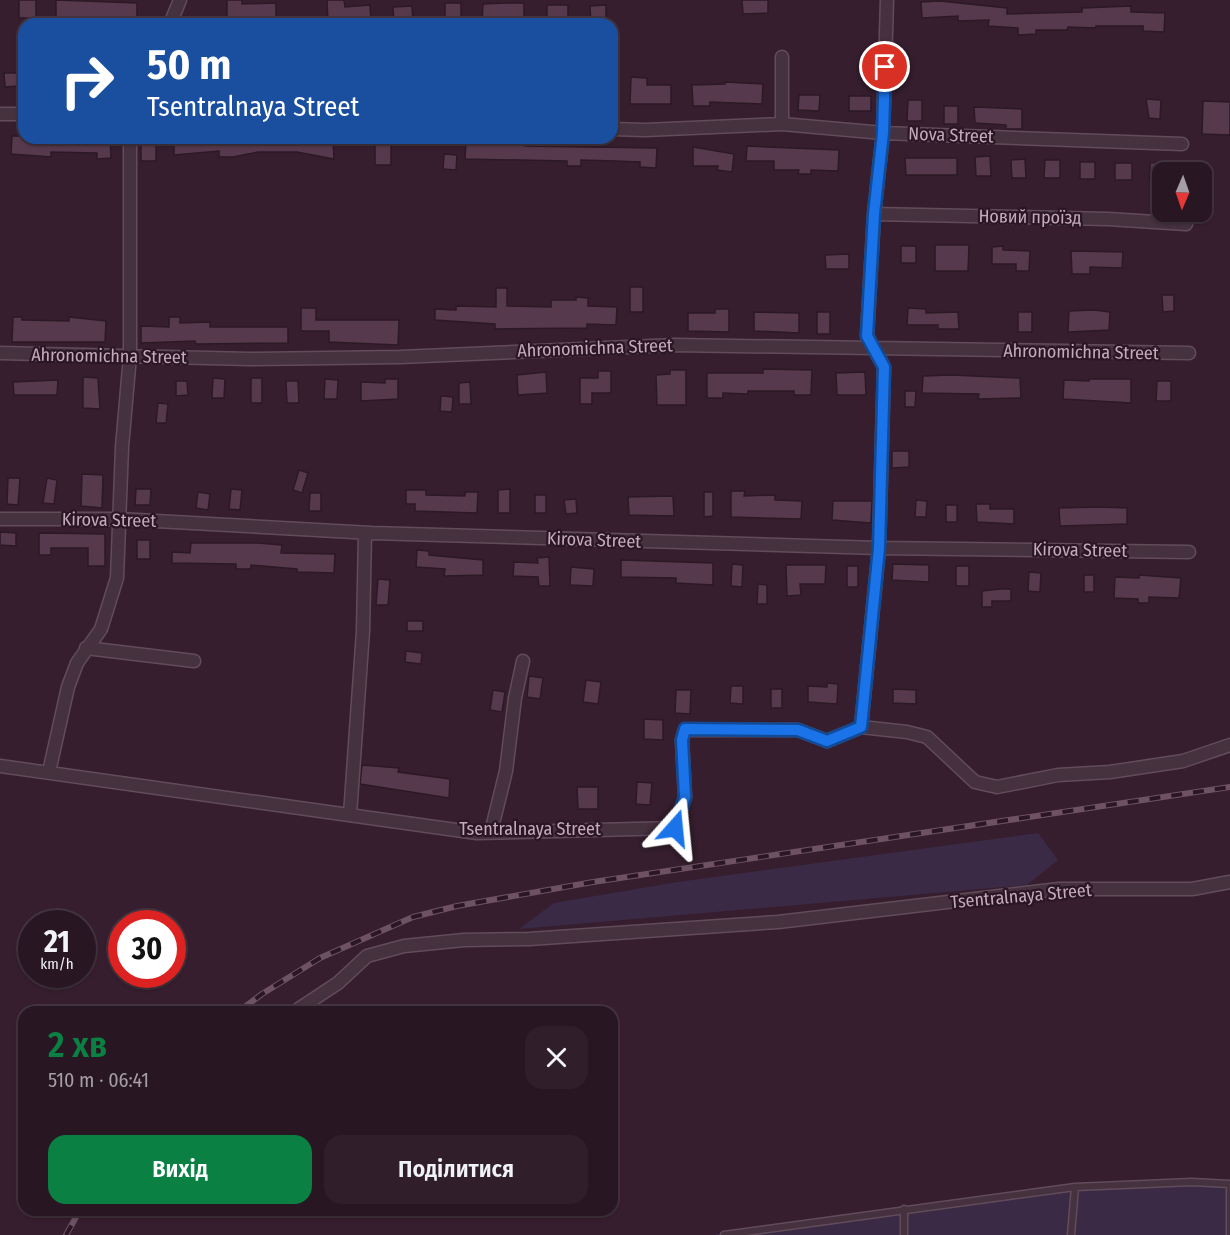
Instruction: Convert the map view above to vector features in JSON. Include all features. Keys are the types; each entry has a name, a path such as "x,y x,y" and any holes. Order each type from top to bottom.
{"street":[{"path":"172,18 180,0"},
{"path":"887,0 883,133 874,214 867,336 884,367 879,548 861,727 907,732 927,737 975,782 997,787 1058,775 1110,772 1183,761 1230,745"},
{"path":"782,57 782,124"},
{"path":"0,114 18,114"},
{"name":"Nova Street","path":"618,129 782,124 883,133 1182,144"},
{"path":"49,772 68,687 86,648 100,629 117,578 130,356 130,144"},
{"name":"Новий проїзд","path":"874,214 1108,219 1186,224"},
{"name":"Ahronomichna Street","path":"0,353 250,359 388,357 675,345 873,350 1190,353"},
{"name":"Kirova Street","path":"0,519 119,519 365,533 879,548 1189,552"},
{"path":"350,815 363,631 365,533"},
{"path":"86,648 194,661"},
{"path":"491,832 506,771 515,698 523,660"},
{"name":"Tsentralnaya Street","path":"0,766 477,833 675,828 685,797 682,740 685,729 798,730 827,741 861,727"},
{"name":"Tsentralnaya Street","path":"303,1006 338,983 367,956 404,946 464,940 529,939 778,922 1059,888 1192,889 1230,882"}],"lane":[{"path":"724,1235 755,1233 904,1209 1075,1187 1192,1182 1230,1184 1230,1235"},
{"path":"1071,1235 1075,1187"},
{"path":"904,1209 904,1235"}],"shaded area":[{"path":"1038,833 1058,860 1027,885 519,929 554,903 678,882"},
{"path":"1230,1183 1230,1235 713,1235 1063,1189"}],"building":[{"path":"19,0 36,0 36,18 19,18"},
{"path":"56,0 137,3 137,18 56,18"},
{"path":"227,0 242,0 242,4 276,3 276,18 227,18"},
{"path":"327,0 344,0 345,7 370,5 371,18 328,18"},
{"path":"742,0 768,0 768,13 743,14"},
{"path":"940,1 1007,8 1007,14 1082,12 1082,8 1131,6 1131,12 1165,13 1164,32 1143,31 1143,26 1096,26 1096,28 1068,27 1067,30 1036,30 1036,34 1018,35 1018,28 988,26 989,20 958,21 958,16 922,18 921,2"},
{"path":"445,3 461,3 461,18 445,18"},
{"path":"524,3 524,18 482,18 483,4"},
{"path":"547,5 568,5 568,18 547,18"},
{"path":"606,5 606,18 591,18 590,6"},
{"path":"412,6 413,18 394,18 393,7"},
{"path":"4,73 18,73 18,86 5,87"},
{"path":"631,77 647,78 647,85 671,85 671,104 630,104"},
{"path":"725,82 763,84 762,104 710,102 710,106 693,106 692,85 725,84"},
{"path":"799,95 820,95 819,111 798,110"},
{"path":"849,96 871,96 871,111 849,111"},
{"path":"1146,99 1161,100 1160,119 1149,118"},
{"path":"908,100 922,100 922,121 907,121"},
{"path":"1203,101 1230,102 1230,135 1202,134"},
{"path":"944,106 958,106 958,124 944,124"},
{"path":"974,107 1022,109 1022,129 1006,129 1006,125 975,123"},
{"path":"12,136 18,136 18,144 110,144 111,158 97,159 97,153 51,152 51,157 11,154"},
{"path":"141,144 156,144 156,161 141,161"},
{"path":"174,144 333,144 334,159 297,152 258,152 233,157 219,157 219,151 174,155"},
{"path":"375,144 391,144 391,165 375,165"},
{"path":"466,144 657,148 656,168 640,167 640,162 581,160 581,166 567,166 567,161 465,159"},
{"path":"747,146 839,150 838,171 811,170 811,174 798,174 799,170 774,170 774,161 746,161"},
{"path":"693,147 734,154 732,172 717,170 718,166 693,166"},
{"path":"444,154 457,155 456,170 443,169"},
{"path":"990,156 991,176 976,176 975,157"},
{"path":"905,158 957,158 957,175 906,175"},
{"path":"1025,159 1026,178 1012,178 1011,160"},
{"path":"1045,160 1060,160 1060,178 1044,178"},
{"path":"1080,162 1095,162 1095,179 1080,179"},
{"path":"1115,163 1132,163 1132,180 1115,180"},
{"path":"1150,163 1152,163 1152,180 1150,180"},
{"path":"935,245 969,245 968,271 935,271"},
{"path":"901,246 916,246 916,263 901,263"},
{"path":"1003,246 1003,250 1030,251 1029,271 1016,271 1016,264 992,264 992,247"},
{"path":"1071,251 1123,252 1122,268 1090,267 1090,274 1072,274"},
{"path":"849,254 849,269 826,269 825,255"},
{"path":"630,287 643,287 643,312 630,312"},
{"path":"496,288 507,288 507,306 551,307 551,300 588,298 588,306 617,307 616,325 587,324 587,328 495,329 495,324 435,320 435,309 456,310 456,306 496,307"},
{"path":"1162,295 1174,295 1174,311 1163,312"},
{"path":"301,308 316,308 316,320 399,320 398,345 329,342 329,331 301,331"},
{"path":"908,308 926,309 926,313 958,312 959,329 938,329 938,325 907,325"},
{"path":"715,309 729,309 729,332 688,331 688,313 715,313"},
{"path":"1069,311 1110,312 1109,330 1068,332"},
{"path":"754,312 799,313 799,333 754,331"},
{"path":"817,312 830,312 830,334 817,334"},
{"path":"1018,312 1032,312 1032,332 1018,332"},
{"path":"13,317 22,317 22,320 69,321 69,317 106,321 105,342 12,342"},
{"path":"169,317 180,317 180,323 210,322 210,327 288,327 288,343 196,344 195,341 141,343 141,326 169,327"},
{"path":"763,369 812,370 811,395 794,395 794,391 748,391 748,394 723,393 723,398 707,398 707,373 763,373"},
{"path":"670,370 686,370 686,405 657,405 656,375 670,374"},
{"path":"598,371 611,371 611,393 592,393 592,404 580,404 580,378 598,378"},
{"path":"546,372 547,393 518,395 517,375"},
{"path":"865,372 866,395 837,395 836,373"},
{"path":"923,376 1020,378 1021,398 978,399 979,394 922,393"},
{"path":"83,377 98,378 100,409 83,408"},
{"path":"213,378 225,379 224,398 212,398"},
{"path":"251,378 262,378 262,403 251,403"},
{"path":"325,379 338,380 337,399 324,399"},
{"path":"385,379 398,379 398,399 361,401 361,382 385,383"},
{"path":"1089,379 1131,379 1131,403 1063,399 1064,380 1089,381"},
{"path":"58,380 57,395 14,395 13,382"},
{"path":"176,381 187,381 188,395 176,396"},
{"path":"286,381 298,381 299,403 287,403"},
{"path":"1157,381 1171,381 1171,401 1156,401"},
{"path":"470,382 471,404 459,404 459,383"},
{"path":"905,391 916,391 915,407 905,407"},
{"path":"441,396 453,397 452,412 440,411"},
{"path":"158,403 168,404 166,423 156,423"},
{"path":"892,451 909,451 909,467 892,468"},
{"path":"299,470 308,473 302,493 293,490"},
{"path":"82,474 103,475 102,508 81,506"},
{"path":"8,478 20,478 18,505 7,504"},
{"path":"47,478 57,480 54,504 43,503"},
{"path":"136,489 151,489 150,505 135,505"},
{"path":"231,489 242,490 240,510 229,509"},
{"path":"510,489 510,513 498,513 498,490"},
{"path":"406,490 426,490 426,495 465,496 465,492 478,492 477,513 415,511 415,504 406,504"},
{"path":"731,491 745,491 744,496 775,495 775,500 802,501 801,519 731,517"},
{"path":"198,492 210,494 208,510 196,508"},
{"path":"704,492 713,492 713,516 704,517"},
{"path":"310,493 321,493 321,511 309,511"},
{"path":"535,495 546,495 546,513 535,513"},
{"path":"673,496 674,516 629,515 628,497"},
{"path":"576,499 577,513 566,514 564,500"},
{"path":"916,500 927,501 926,517 915,517"},
{"path":"833,501 872,501 871,523 832,520"},
{"path":"976,504 990,504 990,509 1014,509 1014,524 977,522"},
{"path":"946,505 957,505 957,522 946,522"},
{"path":"1059,508 1127,508 1127,524 1060,526"},
{"path":"0,532 16,533 16,546 0,545"},
{"path":"39,533 105,534 105,566 88,566 88,548 51,548 51,555 39,555"},
{"path":"137,540 150,540 150,559 137,559"},
{"path":"191,543 258,543 282,545 281,553 335,554 334,573 297,572 297,569 251,565 251,569 236,569 236,564 172,563 172,552 190,553"},
{"path":"417,550 429,551 429,555 483,560 483,575 444,576 445,569 416,567"},
{"path":"549,557 550,586 539,586 538,577 513,576 514,562 538,563 537,558"},
{"path":"621,560 713,563 713,585 676,583 676,578 621,577"},
{"path":"732,564 743,565 742,587 731,586"},
{"path":"893,564 929,565 929,582 892,580"},
{"path":"786,565 826,565 825,584 800,584 801,595 787,596"},
{"path":"847,566 858,566 858,587 847,587"},
{"path":"956,566 969,566 969,586 956,586"},
{"path":"571,567 594,569 593,586 570,585"},
{"path":"1029,572 1041,573 1040,592 1028,591"},
{"path":"1084,575 1094,575 1094,592 1084,592"},
{"path":"1139,575 1181,578 1179,598 1149,597 1149,603 1138,603 1138,599 1114,598 1115,577 1139,578"},
{"path":"378,579 390,580 388,605 376,605"},
{"path":"758,584 767,585 767,604 757,604"},
{"path":"1011,589 1011,601 992,601 992,607 982,607 982,591"},
{"path":"407,621 423,621 423,631 407,631"},
{"path":"406,651 422,653 421,664 405,662"},
{"path":"529,676 543,678 540,699 527,697"},
{"path":"586,680 601,682 598,704 583,702"},
{"path":"827,683 838,684 837,704 808,702 808,686 827,687"},
{"path":"731,686 743,686 743,704 730,703"},
{"path":"771,689 782,689 782,708 771,708"},
{"path":"893,689 916,690 916,704 893,703"},
{"path":"493,690 505,692 502,712 490,710"},
{"path":"676,690 691,690 690,714 675,713"},
{"path":"644,719 663,720 663,740 644,739"},
{"path":"362,765 399,768 398,772 450,779 449,798 360,784"},
{"path":"637,782 652,783 650,805 636,804"},
{"path":"577,787 598,787 598,809 578,809"}],"railway":[{"path":"246,1006 320,958 413,917 457,906 593,882 1230,787"},
{"path":"66,1235 77,1216"}],"route":[{"path":"675,828 685,797 682,740 685,729 798,730 827,741 861,727 879,548 884,367 867,336 874,214 883,133 885,67"}]}
